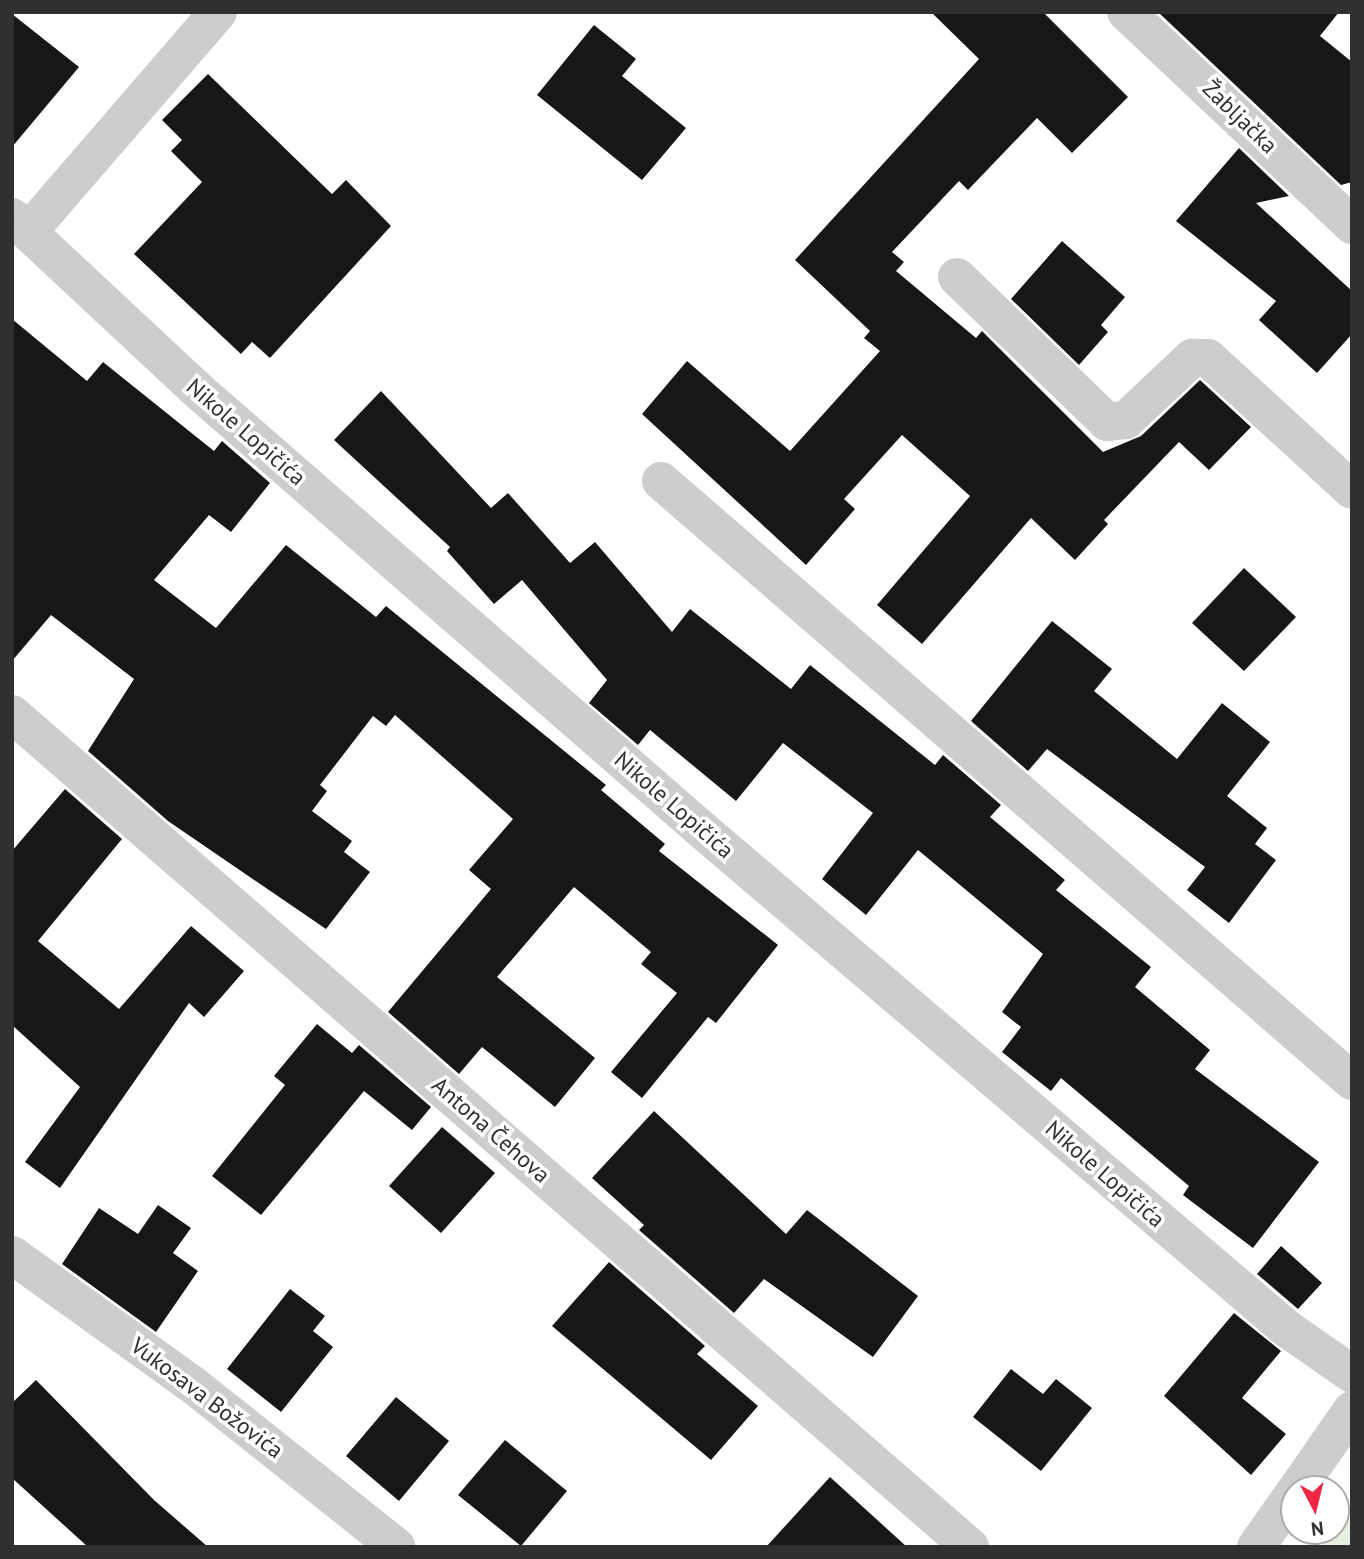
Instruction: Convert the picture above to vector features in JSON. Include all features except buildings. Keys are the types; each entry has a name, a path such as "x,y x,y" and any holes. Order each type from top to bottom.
{"street":[{"path":"21,224 218,12"},
{"name":"Žabljačka","path":"1126,12 1352,225"},
{"name":"Nikole Lopičića","path":"21,224 194,387 701,829 1286,1328 1352,1374"},
{"path":"957,277 1107,422 1126,420 1192,358 1208,358 1352,490"},
{"path":"661,481 869,668 1352,1082"},
{"name":"Antona Čehova","path":"12,714 970,1547"},
{"name":"Vukosava Božovića","path":"12,1255 204,1393 397,1547"},
{"path":"1306,1475 1352,1410"},
{"path":"1256,1547 1280,1513"}],"green space":[{"path":"1352,1502 1352,1547 1320,1547 1350,1545"}]}
